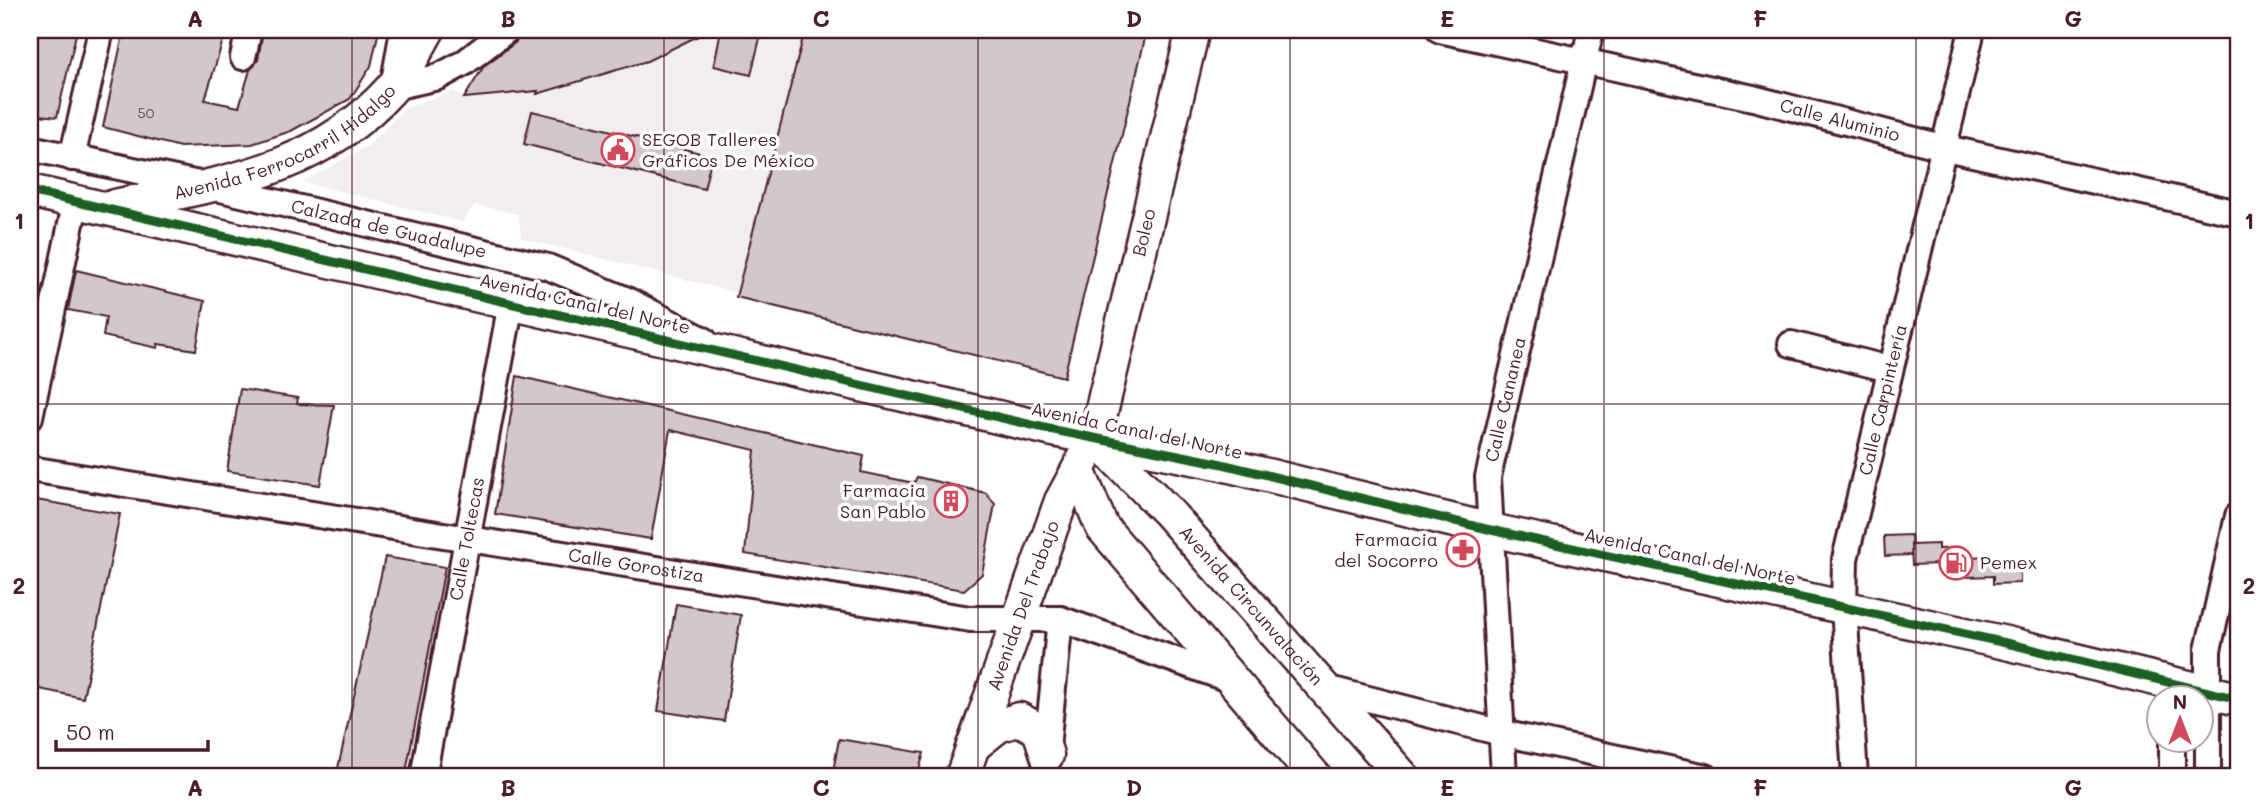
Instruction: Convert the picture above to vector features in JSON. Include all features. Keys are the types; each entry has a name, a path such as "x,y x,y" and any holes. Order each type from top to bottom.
{"main road":[{"name":"Avenida Ferrocarril Hidalgo","path":"107,208 208,186 280,166 324,146 357,123 393,87 428,30"},
{"name":"Boleo","path":"1095,438 1193,30"},
{"name":"Avenida Canal del Norte","path":"30,191 1095,438 1218,463 1491,530 1844,607 2146,684"},
{"name":"Avenida Del Trabajo","path":"962,777 1061,501 1095,438"},
{"name":"Avenida Circunvalación","path":"1095,438 1167,511 1403,777"},
{"path":"1078,470 1102,527 1315,777"},
{"name":"Avenida Canal del Norte","path":"2216,694 2238,699"},
{"path":"973,746 1003,723 1019,719 1039,730 1046,771"}],"street":[{"path":"72,158 101,30"},
{"path":"243,57 248,30"},
{"path":"403,30 393,87 438,77 473,56 507,30"},
{"name":"Calle Aluminio","path":"1440,30 1582,63 1753,98 1946,148 2238,213"},
{"name":"Calle Cananea","path":"1504,777 1488,477 1591,30"},
{"name":"Calle Carpintería","path":"1855,777 1844,607 1845,559 1889,369 1946,148 1972,30"},
{"name":"Calzada de Guadalupe","path":"30,148 208,186 548,267 625,299 733,355"},
{"path":"30,417 76,200"},
{"name":"Calle Toltecas","path":"423,777 511,303"},
{"path":"1791,344 1889,369"},
{"name":"Calle Gorostiza","path":"30,468 970,619 1060,619 1234,681"},
{"path":"2207,684 2207,650 2238,516"},
{"path":"1046,771 1060,619"},
{"path":"1325,688 1502,733 1706,777"},
{"path":"2172,754 2172,777"},
{"path":"2208,754 2208,777"}],"shaded area":[{"path":"710,30 1008,30 1139,61 1059,375 522,238 518,214 475,205 462,222 303,182 369,145 405,108 454,91 464,98 550,88 648,60"}],"building":[{"path":"30,30 77,30 57,117 30,114"},
{"path":"124,30 226,30 205,100 239,107 250,70 258,60 263,30 379,30 371,66 350,99 291,131 252,144 180,147 103,127"},
{"path":"522,30 710,30 647,61 537,94 538,91 464,98 484,66 516,42"},
{"path":"721,30 760,38 751,75 714,66"},
{"path":"805,30 1147,30 1064,377 736,297"},
{"name":"SEGOB Talleres Gráficos De México","path":"532,111 712,156 704,189 524,144"},
{"path":"76,270 205,301 196,350 158,344 158,348 103,336 106,317 68,310"},
{"path":"517,376 864,456 861,472 914,483 917,477 986,493 995,504 982,574 964,590 745,554 755,450 670,430 651,539 495,514"},
{"path":"240,389 298,398 297,404 334,405 320,485 227,471"},
{"path":"30,499 120,514 83,698 30,687"},
{"path":"1911,535 1912,555 1885,556 1884,536"},
{"path":"1938,544 1938,549 1965,548 1966,557 1992,556 1993,564 2020,563 2020,583 1993,584 1993,576 1966,577 1966,568 1939,569 1939,564 1912,565 1911,545"},
{"path":"385,557 445,567 405,777 336,777"},
{"path":"676,604 741,615 724,721 658,711"},
{"path":"839,739 924,753 917,777 832,777"}],"cycle path":[{"path":"30,191 1049,429 1218,463 1491,530 2006,643 2238,699"}],"place":[{"name":"SEGOB Talleres Gráficos De México","path":"618,150"},
{"name":"Farmacia San Pablo","path":"951,501"},
{"name":"Farmacia del Socorro","path":"1463,550"},
{"name":"Pemex","path":"1956,563"}]}
